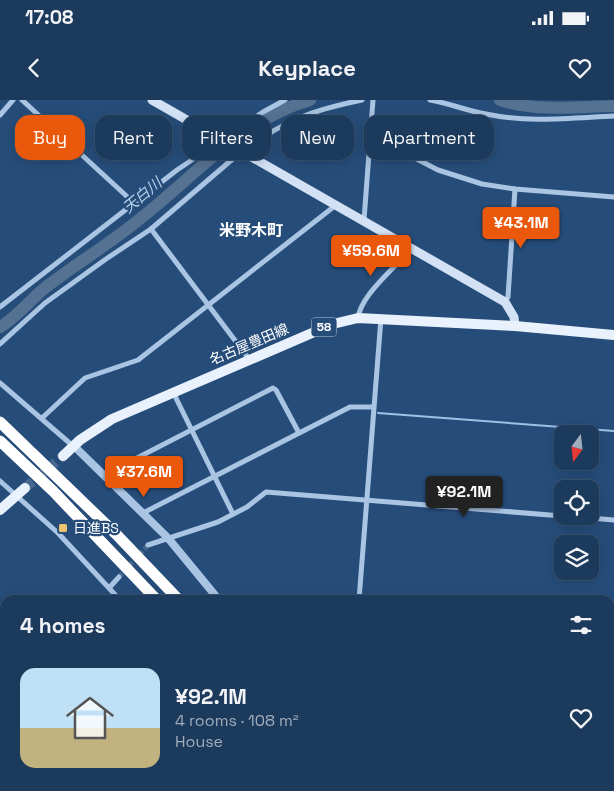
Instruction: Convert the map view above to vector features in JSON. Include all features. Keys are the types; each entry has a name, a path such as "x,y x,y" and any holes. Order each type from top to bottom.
{"highway":[{"path":"0,422 103,521 174,595"},
{"path":"0,441 53,491 153,595"}],"main road":[{"path":"152,100 182,117"},
{"path":"259,160 364,220 410,249 505,302 514,317 515,326"},
{"name":"名古屋豊田線","path":"63,456 112,419 332,324 358,318 515,326 614,335"},
{"path":"0,510 25,488"}],"street":[{"path":"0,115 13,100"},
{"path":"22,100 133,202"},
{"path":"259,115 285,100"},
{"path":"271,133 316,111 362,100"},
{"path":"372,115 373,100"},
{"path":"430,100 450,103 486,114 523,119 614,116"},
{"path":"0,307 133,202 195,160"},
{"path":"0,344 45,304 106,258 151,229 232,160"},
{"path":"364,220 369,160"},
{"path":"419,160 438,170 482,184 515,189 614,197"},
{"path":"505,302 508,297 515,189"},
{"path":"42,418 85,378 138,360 336,204"},
{"path":"151,229 249,359"},
{"path":"358,318 359,311 375,288 410,249"},
{"path":"360,595 381,318"},
{"path":"0,382 104,474 168,538 215,595"},
{"path":"104,474 273,388 276,390 299,433"},
{"path":"173,392 233,514"},
{"path":"143,513 350,407 373,407"},
{"path":"0,480 58,533 115,595"},
{"path":"148,545 218,522 266,492 554,515"},
{"path":"599,519 614,520"},
{"path":"109,588 119,577"}],"waterway":[{"name":"天白川","path":"0,327 46,287 130,227 220,150 262,121 285,109 310,100"},
{"name":"天白川","path":"500,100 514,104 542,107 614,106"},
{"path":"378,413 614,431"}],"tunnel":[{"path":"25,488 63,456"},
{"path":"119,577 148,545"}],"place":[{"name":"日進BS","path":"63,528"}],"district":[{"name":"米野木町","path":"251,230"}]}
